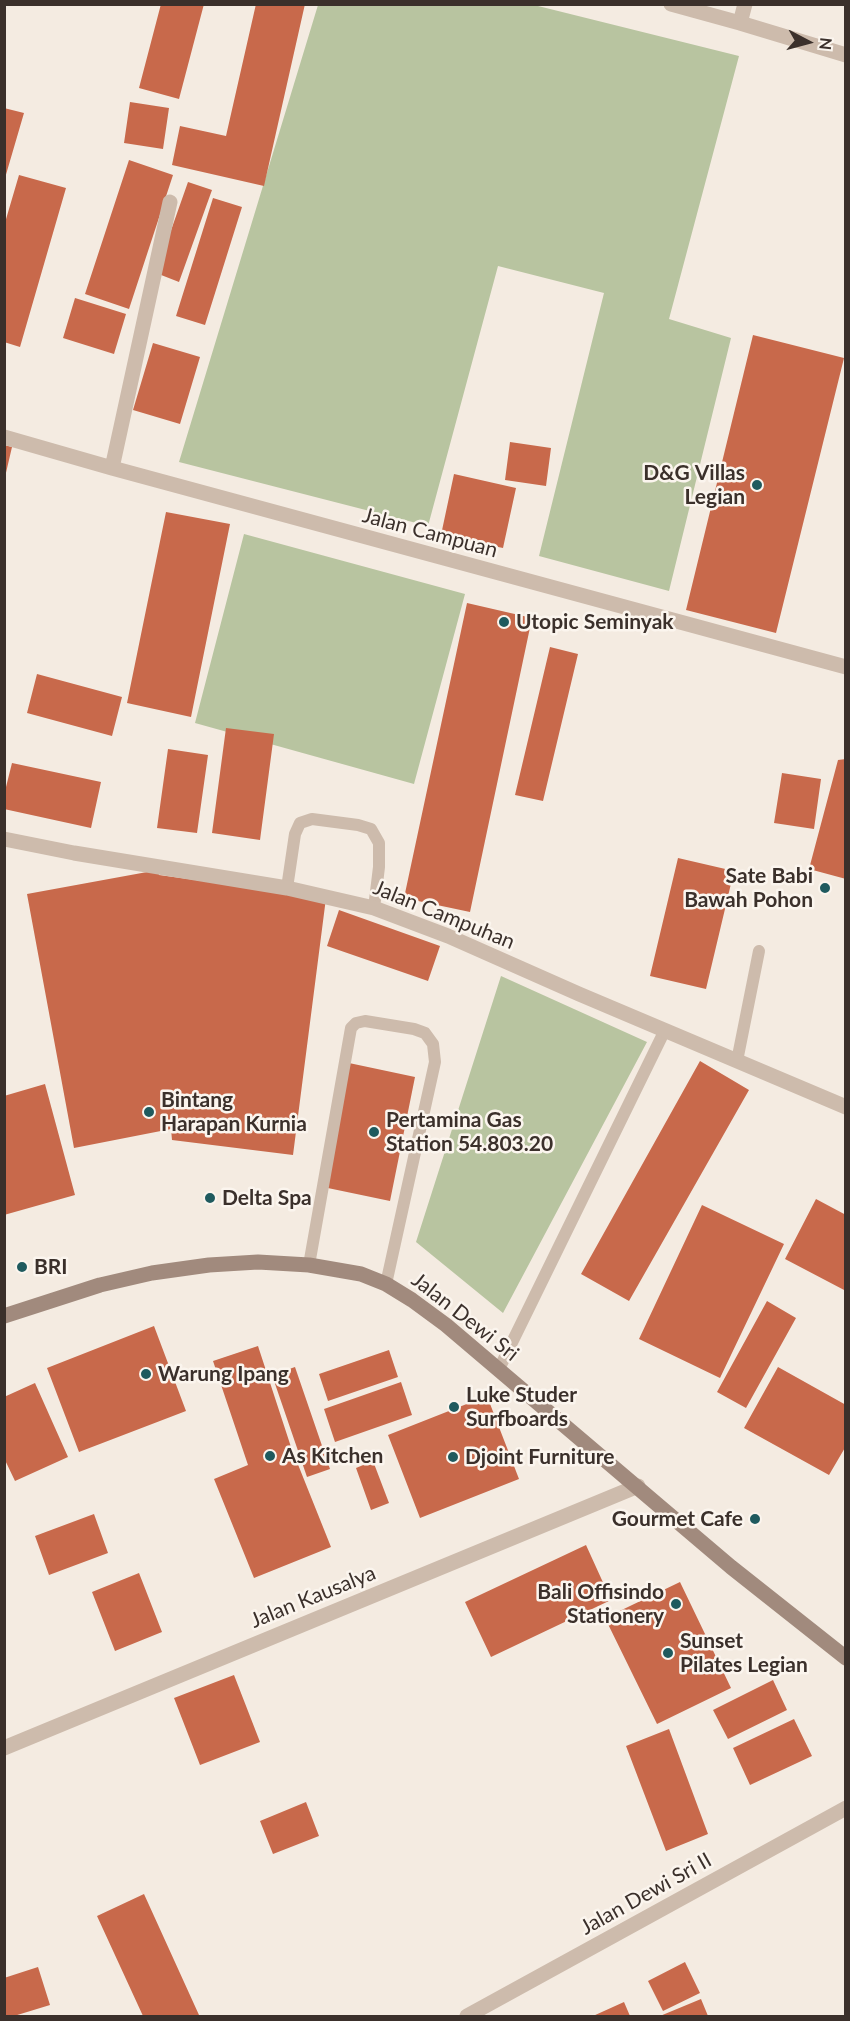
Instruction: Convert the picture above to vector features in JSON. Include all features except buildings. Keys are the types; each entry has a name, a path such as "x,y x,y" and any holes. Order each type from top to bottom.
{"street":[{"path":"671,4 846,55"},
{"path":"740,23 745,4"},
{"path":"112,468 170,202"},
{"name":"Jalan Campuan","path":"4,437 846,667"},
{"name":"Jalan Campuhan","path":"4,839 74,853 287,888 374,908 448,936 846,1107"},
{"name":"Jalan Dewi Sri","path":"4,1316 100,1285 152,1273 209,1265 258,1262 309,1265 361,1274 386,1284 446,1325 731,1567 846,1658"},
{"name":"Jalan Kausalya","path":"4,1748 638,1486"},
{"name":"Jalan Dewi Sri II","path":"467,2016 846,1809"}],"lane":[{"path":"287,888 295,834 300,824 312,819 358,825 370,829 379,843 379,867 374,908"},
{"path":"737,1061 759,951"},
{"path":"309,1265 351,1028 356,1023 365,1021 414,1029 425,1033 433,1044 435,1062 386,1284"},
{"path":"499,1369 664,1030"}],"green space":[{"path":"318,5 534,5 739,56 669,319 731,338 669,591 539,556 604,293 498,266 428,526 179,462"},
{"path":"244,534 465,594 414,784 195,723"},
{"path":"501,976 647,1042 503,1313 416,1242"}],"place":[{"name":"D&G Villas Legian","path":"757,485"},
{"name":"Utopic Seminyak","path":"504,622"},
{"name":"Sate Babi Bawah Pohon","path":"825,888"},
{"name":"Bintang Harapan Kurnia","path":"149,1112"},
{"name":"Pertamina Gas Station 54.803.20","path":"374,1132"},
{"name":"Delta Spa","path":"210,1198"},
{"name":"BRI","path":"22,1267"},
{"name":"Warung Ipang","path":"146,1374"},
{"name":"Luke Studer Surfboards","path":"454,1407"},
{"name":"As Kitchen","path":"270,1456"},
{"name":"Djoint Furniture","path":"453,1457"},
{"name":"Gourmet Cafe","path":"755,1519"},
{"name":"Bali Offisindo Stationery","path":"676,1604"},
{"name":"Sunset Pilates Legian","path":"668,1653"}]}
